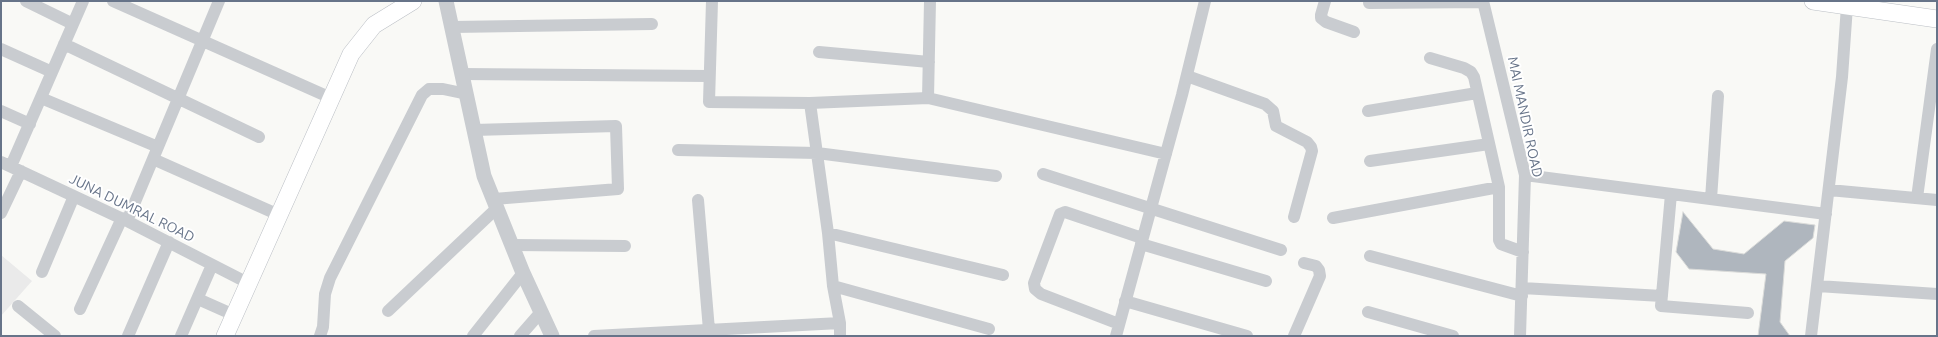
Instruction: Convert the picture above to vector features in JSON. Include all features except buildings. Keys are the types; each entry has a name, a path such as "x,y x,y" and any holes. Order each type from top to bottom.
{"main road":[{"path":"225,336 351,54 374,25 413,1"},
{"path":"1812,1 1937,19"}],"street":[{"path":"26,1 73,24"},
{"path":"1,213 11,166 83,1"},
{"path":"113,1 331,98"},
{"path":"80,309 153,159 219,1"},
{"path":"446,1 484,176 523,273 552,336"},
{"path":"712,1 708,76 709,102 810,103 928,98 1166,154"},
{"path":"928,98 930,1"},
{"path":"1116,336 1187,76 1205,1"},
{"path":"1325,1 1320,15 1321,18 1326,22 1354,32"},
{"path":"1369,3 1483,2"},
{"name":"MAI MANDIR ROAD","path":"1483,2 1525,176 1520,336"},
{"path":"1811,336 1842,77 1847,6"},
{"path":"452,27 652,24"},
{"path":"64,44 259,137"},
{"path":"1917,198 1937,48"},
{"path":"1,49 52,72"},
{"path":"819,52 929,62"},
{"path":"1430,58 1464,68 1471,72 1499,187 1499,240 1502,244 1523,252"},
{"path":"462,74 708,76"},
{"path":"1187,76 1265,104 1273,111 1276,126 1306,142 1311,147 1312,151 1294,217"},
{"path":"320,336 323,327 325,294 330,278 422,95 429,89 466,94"},
{"path":"1368,111 1477,93"},
{"path":"1711,199 1718,96"},
{"path":"41,98 158,147"},
{"path":"594,336 709,330 842,332 833,286 828,233 810,103"},
{"path":"1,111 30,124"},
{"path":"388,311 496,203 618,189 616,126 474,130"},
{"path":"1370,161 1489,144"},
{"path":"678,150 817,153 996,176"},
{"path":"153,159 279,215"},
{"name":"JUNA DUMRAL ROAD","path":"11,166 125,219 248,283"},
{"path":"1043,174 1281,250"},
{"path":"1525,176 1826,214"},
{"path":"1333,218 1499,187"},
{"path":"1829,190 1937,200"},
{"path":"1671,194 1661,306 1748,313"},
{"path":"42,272 74,196"},
{"path":"698,200 709,330"},
{"path":"1119,324 1041,294 1035,289 1034,283 1060,214 1065,212 1142,241 1266,281"},
{"path":"828,233 1003,275"},
{"path":"128,336 169,242"},
{"path":"513,245 625,246"},
{"path":"1370,256 1522,292 1662,296"},
{"path":"1294,336 1320,276 1319,270 1316,266 1304,263"},
{"path":"181,336 212,265"},
{"path":"473,336 523,273"},
{"path":"833,286 989,329"},
{"path":"1818,286 1937,294"},
{"path":"198,299 234,315"},
{"path":"1125,301 1247,336"},
{"path":"18,306 55,336"},
{"path":"520,336 541,312"},
{"path":"1368,312 1453,336"}],"shaded area":[{"path":"1,255 32,281 1,316"}]}
